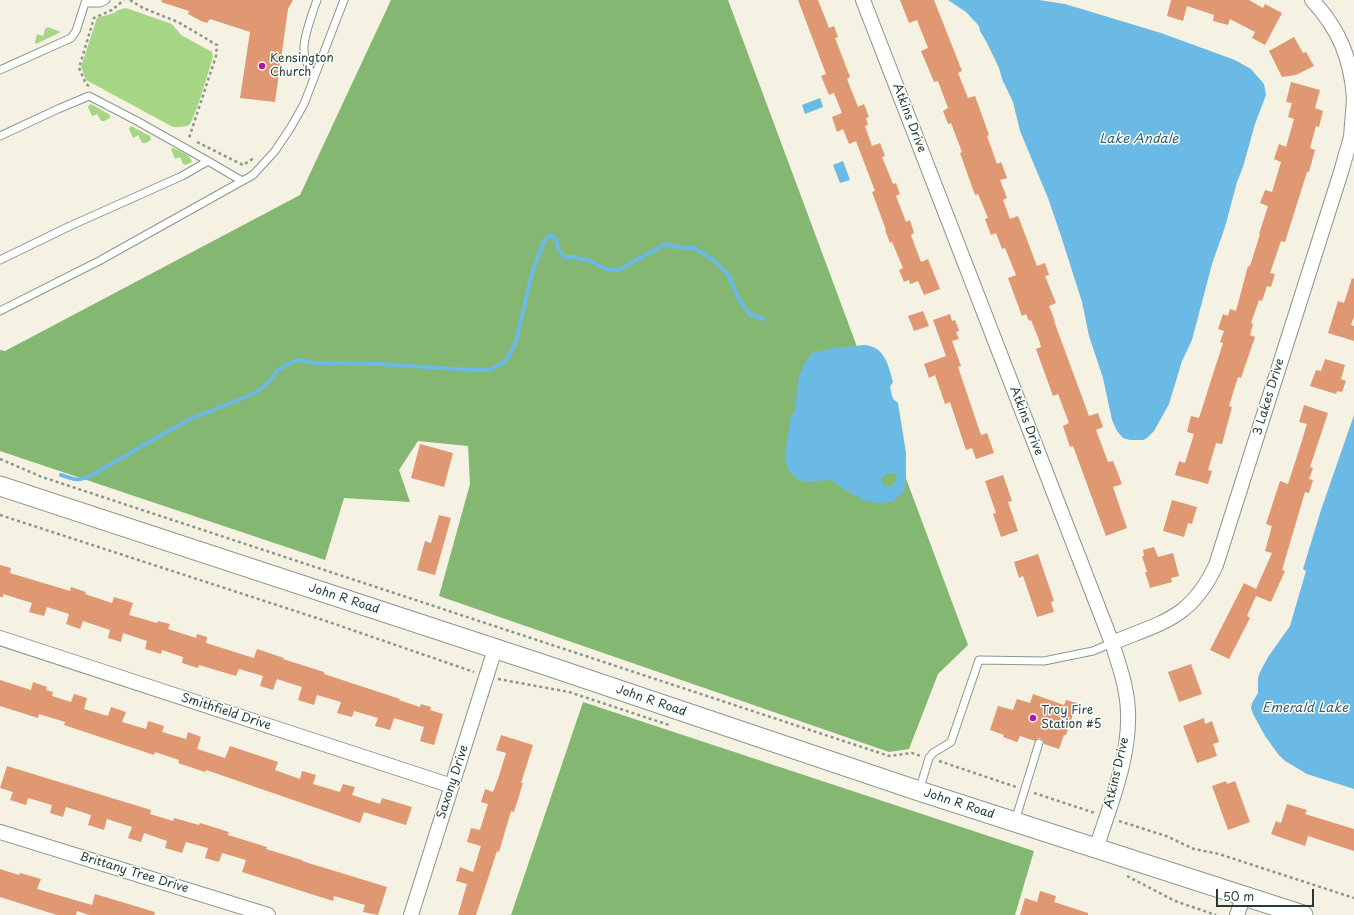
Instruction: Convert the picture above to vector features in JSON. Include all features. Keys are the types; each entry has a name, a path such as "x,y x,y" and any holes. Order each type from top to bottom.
{"main road":[{"name":"John R Road","path":"0,486 495,649 919,791 1303,915"}],"street":[{"name":"Atkins Drive","path":"863,0 1112,643 1124,680 1128,712 1127,732 1120,770 1096,849"},
{"name":"3 Lakes Drive","path":"1112,643 1165,622 1185,609 1195,600 1213,572 1221,552 1343,165 1351,138 1354,98 1350,67 1343,45 1327,18 1312,0"},
{"name":"Smithfield Drive","path":"0,638 452,786"},
{"name":"Saxony Drive","path":"411,915 495,649"},
{"name":"Brittany Tree Drive","path":"0,832 268,915"},
{"path":"1237,915 1244,895"}],"lane":[{"path":"0,70 70,38 76,31 86,1 100,3 106,0"},
{"path":"314,76 308,68 304,49 311,15 317,0"},
{"path":"0,311 99,261 253,175 274,151 291,127 300,110 344,0"},
{"path":"0,136 89,96 137,121 242,181"},
{"path":"0,260 70,226 182,176 208,161"},
{"path":"919,791 929,758 933,753 951,742 979,660 1044,661 1093,650 1112,643"},
{"path":"1014,822 1039,742"}],"path":[{"path":"92,87 86,84 79,68 94,18 112,10 124,0"},
{"path":"130,0 143,8 178,22 217,45 216,56 192,132 189,138 183,135"},
{"path":"196,142 243,166 255,157"},
{"path":"0,459 42,477 889,756 912,753 920,756"},
{"path":"0,515 326,621 476,673"},
{"path":"938,761 1095,813"},
{"path":"1117,820 1166,836 1194,850 1219,854 1354,898"}],"green space":[{"path":"391,0 728,0 968,645 938,674 909,749 889,752 439,596 470,484 468,446 418,441 399,470 410,502 344,498 325,560 0,451 0,350 5,351 300,195"},
{"path":"126,8 172,24 181,35 212,52 213,57 202,94 189,125 183,127 173,127 86,80 81,67 97,18"},
{"path":"48,27 61,32 36,44 37,34 43,36 45,29"},
{"path":"90,104 110,115 110,118 101,121 97,114 92,116 88,107"},
{"path":"131,126 150,136 151,140 146,143 142,143 138,135 133,138 129,129"},
{"path":"173,148 187,155 192,162 185,165 180,157 175,159 171,149"},
{"path":"583,702 1034,851 1015,915 511,915"}],"water":[{"name":"Lake Andale","path":"948,0 1039,0 1065,4 1161,33 1235,60 1251,69 1264,84 1266,95 1255,124 1225,227 1212,264 1192,340 1182,361 1169,404 1154,431 1143,440 1130,440 1123,438 1117,431 1112,420 1103,378 1089,336 1082,302 1048,198 1020,131 1013,102 979,26 966,12"},
{"path":"820,98 823,107 805,114 802,105"},
{"path":"843,161 850,180 840,183 833,165"},
{"path":"864,345 871,346 881,353 887,363 893,382 890,387 893,399 898,403 906,453 906,482 903,493 893,501 881,504 863,500 829,480 805,482 796,478 788,470 785,456 790,420 795,409 799,376 812,353 835,348","holes":["888,473 894,473 897,477 895,482 890,487 883,485 881,478"]},
{"name":"Emerald Lake","path":"1354,415 1354,789 1307,774 1285,761 1265,736 1251,708 1252,703 1258,693 1258,678 1260,672 1268,657 1290,626 1306,571 1303,569 1321,510"}],"building":[{"name":"Kensington Church","path":"162,0 293,0 288,9 275,102 240,98 250,32 210,19 207,23 201,21 188,14 189,11 161,2"},
{"path":"798,0 818,0 829,28 834,26 838,37 835,38 850,77 847,79 858,107 864,104 869,117 866,118 868,125 865,126 872,146 880,143 885,156 882,157 893,184 896,183 900,194 896,196 906,222 910,220 914,233 911,235 921,262 928,259 940,289 924,295 918,281 910,284 909,280 904,282 899,270 903,268 885,230 872,192 875,191 856,141 849,144 843,129 837,132 832,117 842,113 834,93 829,95 821,76 826,74"},
{"path":"900,0 934,0 962,71 958,73 968,98 975,96 989,135 987,136 997,164 1001,162 1007,178 1000,180 1007,198 1003,200 1010,219 1018,216 1037,266 1045,263 1049,275 1045,276 1056,303 1049,306 1089,416 1098,413 1103,427 1096,430 1108,462 1113,461 1122,484 1113,487 1127,528 1106,536 1073,446 1070,447 1063,426 1069,423 1058,394 1053,396 1036,349 1041,347 1039,340 1031,320 1029,321 1026,314 1022,316 1008,278 1016,275 1005,248 1002,249 996,233 991,235 985,219 988,218 978,194 975,195 960,153 962,152 951,123 948,124 943,111 948,108 938,81 934,82 921,51 928,48 917,20 909,23"},
{"path":"1171,0 1249,0 1263,8 1265,4 1282,13 1265,45 1252,38 1255,32 1230,19 1228,25 1213,21 1214,15 1187,6 1183,21 1167,16"},
{"path":"1294,37 1303,53 1306,52 1314,66 1296,75 1282,77 1269,51"},
{"path":"1291,82 1320,90 1315,108 1323,111 1319,127 1316,126 1310,148 1315,150 1285,242 1281,241 1270,273 1275,274 1271,287 1267,286 1262,301 1259,300 1251,323 1253,324 1250,335 1255,337 1241,378 1238,377 1229,406 1232,407 1222,444 1216,443 1208,470 1212,471 1208,484 1175,475 1179,461 1185,463 1194,434 1187,432 1191,416 1199,418 1223,343 1220,342 1224,331 1218,329 1223,314 1228,316 1230,309 1236,311 1248,266 1250,266 1268,206 1260,203 1265,190 1272,192 1281,162 1274,159 1279,144 1286,147 1294,119 1288,117 1292,103 1286,102"},
{"path":"1352,278 1354,279 1354,317 1351,325 1354,326 1354,341 1328,333 1338,301 1344,303"},
{"path":"923,311 929,326 914,331 908,316"},
{"path":"950,314 952,321 955,320 959,331 956,332 959,339 952,341 961,366 958,367 981,435 987,433 994,453 976,459 972,448 966,450 950,402 945,404 935,375 929,378 924,364 946,356 933,320"},
{"path":"1325,359 1345,365 1341,379 1346,381 1342,392 1337,391 1336,394 1310,386 1316,370 1321,371"},
{"path":"1304,405 1328,413 1310,467 1313,468 1309,479 1313,480 1309,493 1305,492 1282,570 1285,571 1271,602 1256,596 1247,616 1250,618 1229,659 1210,650 1244,583 1256,589 1272,553 1265,551 1272,526 1266,524 1280,481 1288,484 1299,450 1307,424 1299,422"},
{"path":"420,444 453,453 444,487 411,478"},
{"path":"1003,475 1012,501 1008,502 1018,531 1001,537 993,514 996,513 985,481"},
{"path":"1172,500 1197,507 1192,524 1188,523 1184,537 1163,531"},
{"path":"439,515 451,518 435,575 417,570 425,541 431,543"},
{"path":"1154,547 1158,557 1173,553 1179,576 1171,578 1172,582 1150,588 1142,556 1144,556 1143,550"},
{"path":"1038,554 1054,601 1051,602 1054,612 1037,617 1023,576 1019,578 1014,562"},
{"path":"0,565 11,568 10,573 70,591 71,587 86,592 85,594 112,603 114,597 133,603 129,615 157,623 158,621 170,624 168,629 196,638 197,634 207,637 206,643 254,658 257,649 420,707 421,704 431,707 430,710 443,714 434,745 420,741 424,727 394,718 390,730 375,726 378,718 354,711 352,717 337,713 341,702 317,695 314,705 298,700 302,687 277,679 273,690 260,686 263,676 239,669 236,676 199,665 198,668 182,663 183,657 162,650 161,654 145,649 147,641 123,633 121,642 108,638 110,630 83,621 80,629 66,624 69,614 47,607 44,616 29,612 32,603 3,594 3,597 0,597"},
{"path":"1191,664 1202,694 1179,702 1168,672"},
{"path":"0,680 31,690 33,682 47,687 46,690 53,692 52,696 71,702 74,694 87,698 84,709 108,716 111,707 126,712 122,722 146,729 148,721 164,726 162,732 186,739 188,732 201,737 197,749 225,758 230,746 278,762 275,770 300,779 302,771 316,775 313,784 340,792 343,784 355,787 352,795 380,804 382,798 412,807 406,825 364,812 360,823 206,770 205,772 178,763 179,760 155,752 154,755 64,725 65,722 39,714 38,718 0,706"},
{"name":"Troy Fire Station #5","path":"1033,694 1064,705 1066,700 1077,703 1066,735 1064,735 1059,749 1044,744 1043,740 1040,738 1035,741 1020,736 1017,742 990,730 998,706 1013,710 1017,699 1030,703"},
{"path":"1204,718 1205,724 1212,721 1219,742 1213,744 1217,756 1197,763 1183,726"},
{"path":"501,735 533,745 514,812 511,811 499,852 497,851 476,915 458,915 467,884 456,881 460,867 473,872 481,846 467,842 471,828 480,830 488,804 481,802 485,789 493,792 499,776 506,753 496,750"},
{"path":"7,766 151,810 150,814 173,821 174,818 199,825 200,823 229,832 228,835 267,847 266,849 387,887 378,915 363,912 365,905 334,896 333,901 242,872 246,860 222,853 219,862 205,858 208,848 186,842 182,853 165,848 167,841 144,833 141,842 128,838 132,827 107,819 104,830 88,825 91,815 66,807 63,817 50,813 52,805 28,798 26,805 10,800 13,792 0,788"},
{"path":"1226,781 1227,784 1235,781 1250,822 1228,830 1212,786"},
{"path":"1287,804 1307,810 1305,814 1354,829 1354,851 1308,836 1305,846 1271,834 1276,821 1281,823"},
{"path":"0,869 19,875 20,873 41,879 37,889 92,905 95,894 155,912 154,915 89,915 77,911 76,915 57,915 0,897"},
{"path":"1040,891 1056,896 1054,902 1088,913 1088,915 1020,915 1025,898 1037,902"}],"waterway":[{"path":"61,475 72,479 90,476 186,421 255,393 268,383 278,370 294,361 300,360 315,363 378,364 489,370 503,363 509,356 516,342 532,273 544,241 551,235 556,239 559,251 564,257 574,257 588,260 606,269 618,270 666,244 681,248 688,247 696,249 712,259 727,273 738,298 749,314 764,319"}],"place":[{"name":"Kensington Church","path":"262,66"},
{"name":"Troy Fire Station #5","path":"1033,718"}]}
